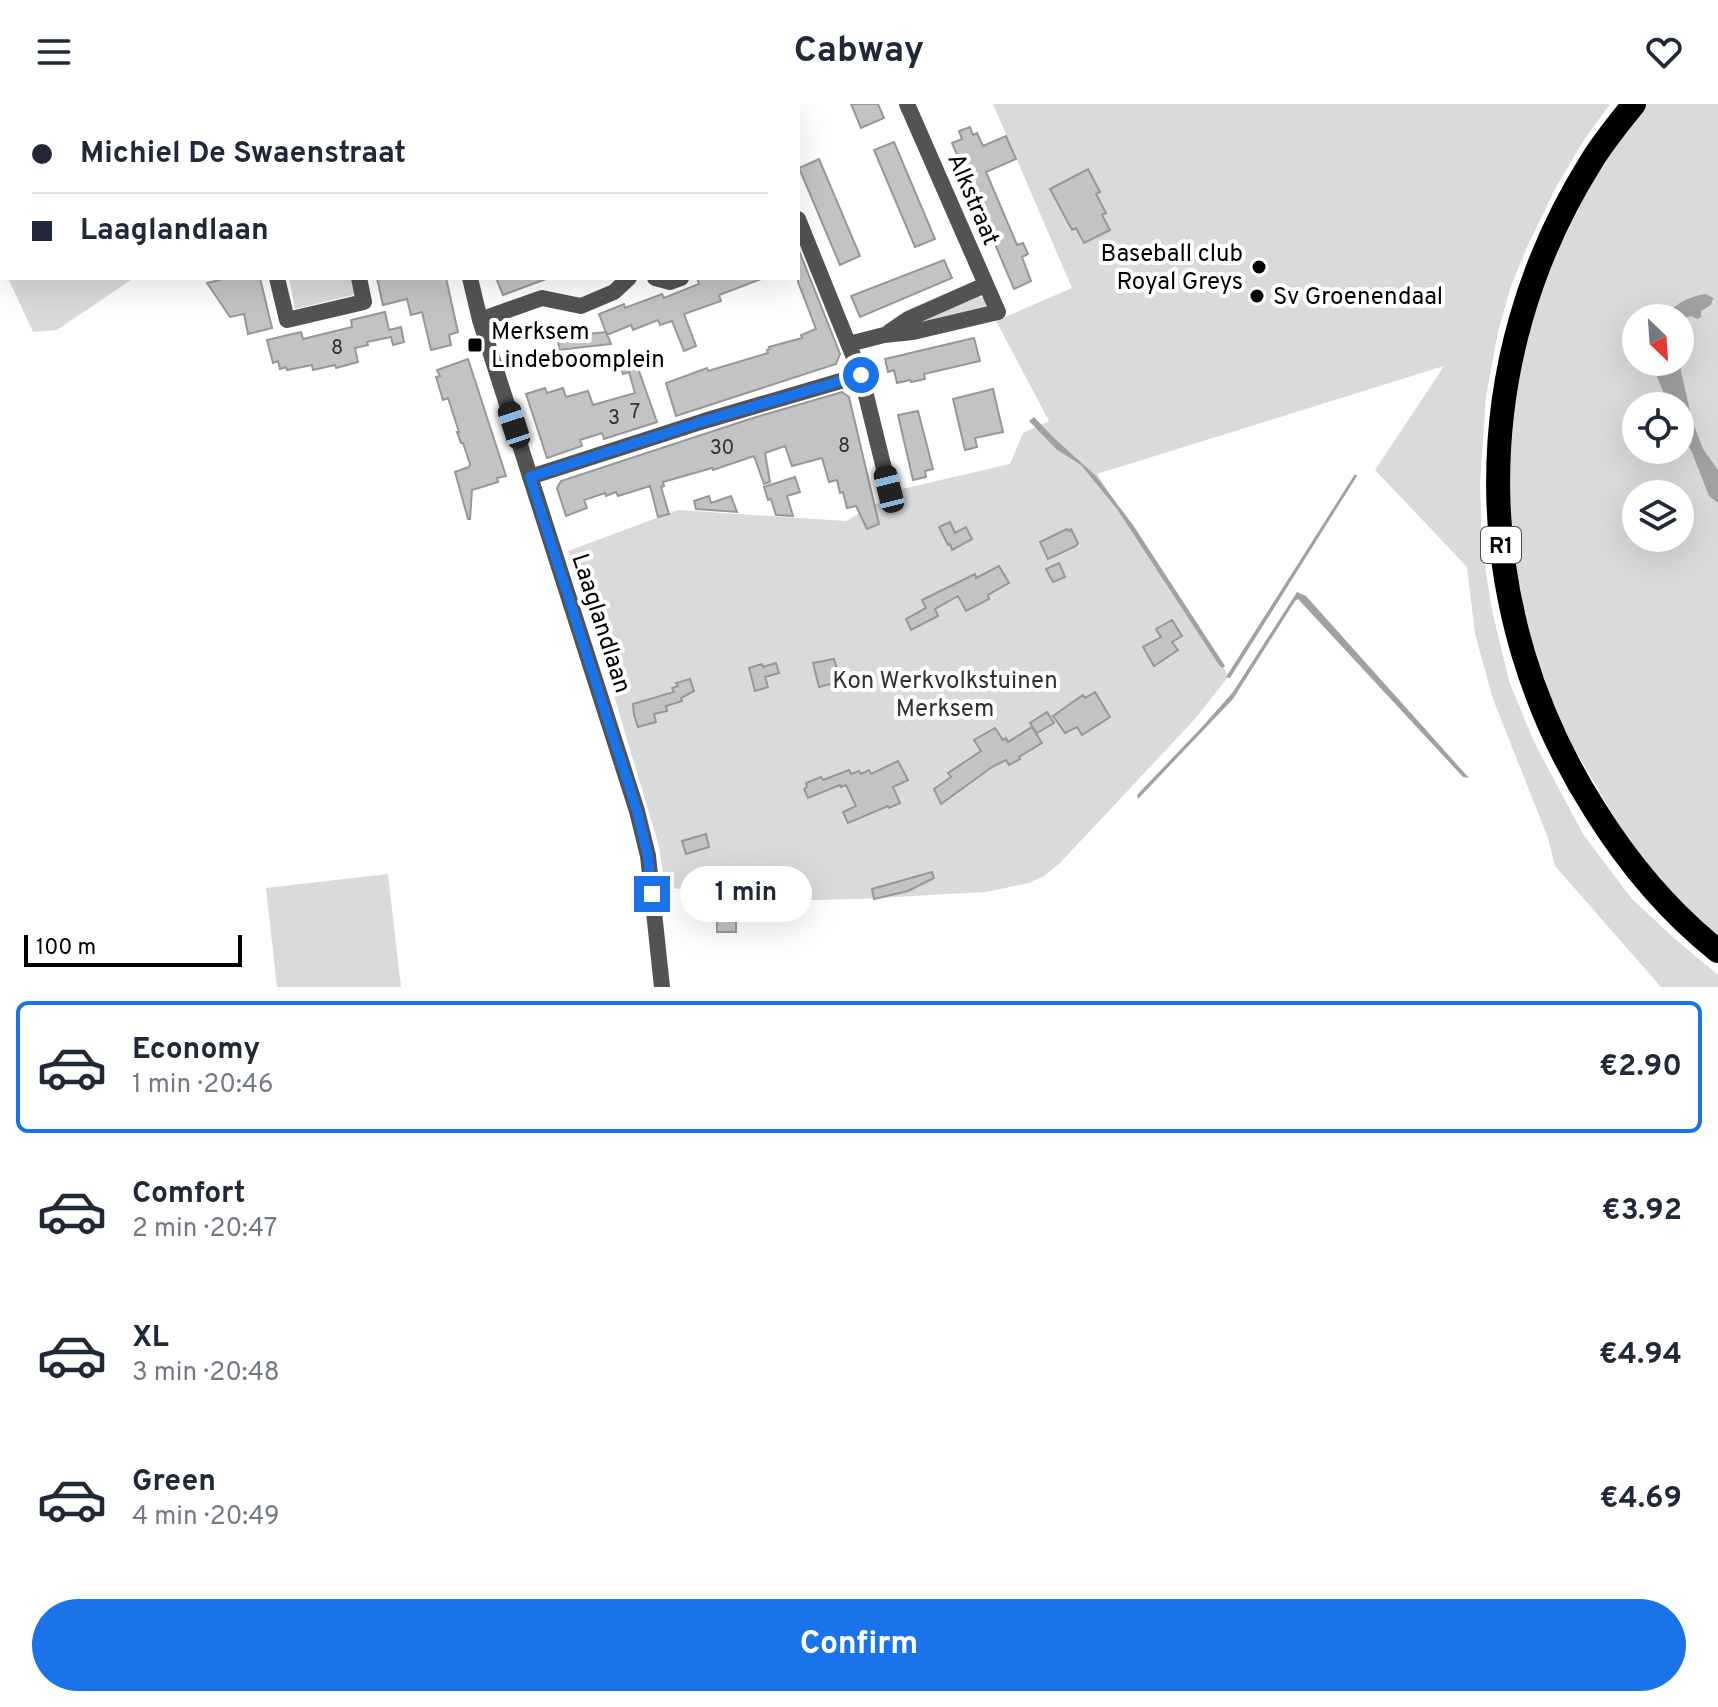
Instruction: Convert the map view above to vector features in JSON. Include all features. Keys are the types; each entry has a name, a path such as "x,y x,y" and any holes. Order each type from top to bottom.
{"highway":[{"name":"R1","path":"1634,104 1591,161 1563,212 1524,309 1510,361 1501,417 1499,531 1506,584 1522,653 1540,707 1565,760 1607,830 1630,861 1655,891 1718,951"}],"street":[{"name":"Alkstraat","path":"884,335 913,332 998,312 907,104"},
{"path":"800,227 861,375 889,489"},
{"path":"277,280 287,320 364,302 359,280"},
{"name":"Laaglandlaan","path":"470,280 480,320 637,811 648,856 662,987"},
{"path":"480,320 542,298 581,306 614,292 627,280"},
{"path":"849,344 884,335 908,319 985,285"},
{"path":"530,477 861,375"}],"green space":[{"name":"Kon Werkvolkstuinen Merksem","path":"993,104 1610,104 1556,187 1511,286 1498,332 1486,397 1480,483 1482,547 1492,610 1509,681 1534,742 1583,834 1632,899 1718,975 1718,987 1661,987 1555,866 1548,838 1493,699 1475,634 1467,567 1375,470 1444,366 1097,474 1229,676 1194,720 1060,863 1044,876 1029,883 986,892 859,899 766,901 665,887 659,846 568,551 678,510 846,521 902,489 1010,464 1023,433 1049,421 996,321 1072,288"},
{"path":"1643,104 1718,104 1718,935 1697,920 1634,851 1559,722 1524,618 1509,546 1509,458 1515,389 1531,318 1559,248 1600,165"},
{"path":"9,280 131,280 57,330 33,332"},
{"path":"289,280 354,280 357,294 295,309"},
{"path":"978,296 985,299 986,308 913,324"},
{"path":"388,874 401,987 277,987 266,888"}],"shaded area":[{"path":"1706,294 1713,298 1711,305 1701,311 1701,317 1697,319 1694,318 1694,304 1678,304"},
{"path":"1657,376 1682,376 1686,392 1663,392"},
{"path":"1034,417 1096,476 1133,525 1225,666 1222,668 1219,665 1117,509 1081,465 1056,449 1029,421"},
{"path":"1694,425 1703,449 1718,470 1718,503 1709,496 1694,458"},
{"path":"1355,474 1357,476 1230,678 1226,677"},
{"path":"1297,592 1306,596 1469,778 1463,777 1298,599 1233,699 1138,799 1137,795 1233,692"}],"building":[{"path":"851,104 878,104 884,118 861,128"},
{"path":"970,127 983,146 1006,136 1016,159 986,172 1017,245 1023,243 1028,254 1022,257 1031,281 1014,289 952,143 962,139 959,131"},
{"path":"894,142 935,239 915,247 874,150"},
{"path":"819,159 860,256 840,265 800,168"},
{"path":"1088,169 1100,192 1096,194 1106,213 1102,215 1110,230 1084,243 1076,228 1072,230 1050,189"},
{"path":"800,253 840,354 836,364 676,416 666,383 707,368 708,371 768,353 769,347 802,338 801,335 816,329 798,282"},
{"path":"944,260 952,278 860,317 851,296"},
{"path":"260,280 272,328 248,334 244,314 230,317 207,283"},
{"path":"377,280 446,280 458,332 449,335 451,345 431,350 422,312 411,315 407,299 383,305"},
{"path":"497,280 543,280 503,295"},
{"path":"698,280 758,280 719,295 721,301 684,314 696,346 684,351 672,321 660,325 658,320 633,330 631,325 607,335 599,314 662,294 664,298 699,284"},
{"path":"385,312 389,330 401,327 404,342 393,345 391,337 367,342 368,345 355,348 358,362 336,368 335,365 313,370 312,365 287,370 286,367 280,369 278,361 273,363 267,340 301,332 303,339 352,327 351,320"},
{"path":"606,332 611,344 559,350 558,337"},
{"path":"974,338 980,361 924,374 925,379 911,382 897,383 894,370 888,372 885,359"},
{"path":"633,354 657,422 604,439 602,433 580,440 582,446 547,458 526,394 545,388 547,393 563,388 566,397 588,391 593,405 635,393 629,372 623,374 617,359"},
{"path":"468,359 506,476 497,478 498,482 472,490 470,519 455,472 470,464 448,398 443,400 436,377 440,376 437,370"},
{"path":"993,389 1003,432 975,438 977,447 965,450 953,399"},
{"path":"842,392 849,397 879,524 867,529 856,506 847,508 837,480 829,482 822,458 792,466 785,446 765,453 770,482 764,484 754,456 663,482 664,486 661,487 669,514 658,517 650,486 618,496 616,492 606,496 605,493 584,500 587,508 566,516 557,488 561,481"},
{"path":"918,411 933,469 925,471 926,477 913,480 898,415"},
{"path":"795,477 800,492 787,496 793,516 776,515 764,487"},
{"path":"709,496 711,503 731,496 737,512 696,509 694,501"},
{"path":"950,522 955,533 966,527 972,539 952,550 939,527"},
{"path":"1071,529 1078,543 1048,559 1040,542"},
{"path":"1059,563 1065,577 1053,582 1046,569"},
{"path":"999,566 1009,583 988,595 989,599 966,611 958,596 935,609 938,616 911,630 906,619 926,608 922,600"},
{"path":"1172,620 1182,636 1172,642 1178,650 1154,666 1143,647 1161,637 1156,629"},
{"path":"834,659 841,681 819,687 813,663"},
{"path":"776,663 779,673 765,677 768,687 755,691 749,668"},
{"path":"690,679 694,691 681,698 682,701 666,706 667,711 654,714 656,722 638,727 633,704 674,692 672,688 678,686 676,683"},
{"path":"1095,692 1110,717 1082,735 1077,727 1065,733 1053,716 1083,695 1085,698"},
{"path":"1047,712 1054,723 1037,733 1030,723"},
{"path":"1032,727 1042,743 1009,765 1006,760 992,767 941,804 934,789 951,777 948,773 981,751 974,740 995,728 1008,742"},
{"path":"898,761 908,780 893,787 900,803 848,823 843,812 856,806 846,785 808,798 804,789 806,783 821,777 823,780 849,770 851,774 859,771 861,774 869,770 871,774"},
{"path":"706,834 709,847 686,854 682,841"},
{"path":"932,872 934,878 908,891 874,899 872,889"},
{"path":"717,912 736,912 736,932 717,932"}],"place":[{"name":"Baseball club Royal Greys","path":"1259,267"},
{"name":"Sv Groenendaal","path":"1257,296"},
{"name":"Merksem Lindeboomplein","path":"475,345"}],"route":[{"path":"652,894 648,856 637,811 530,477 861,375"}]}
